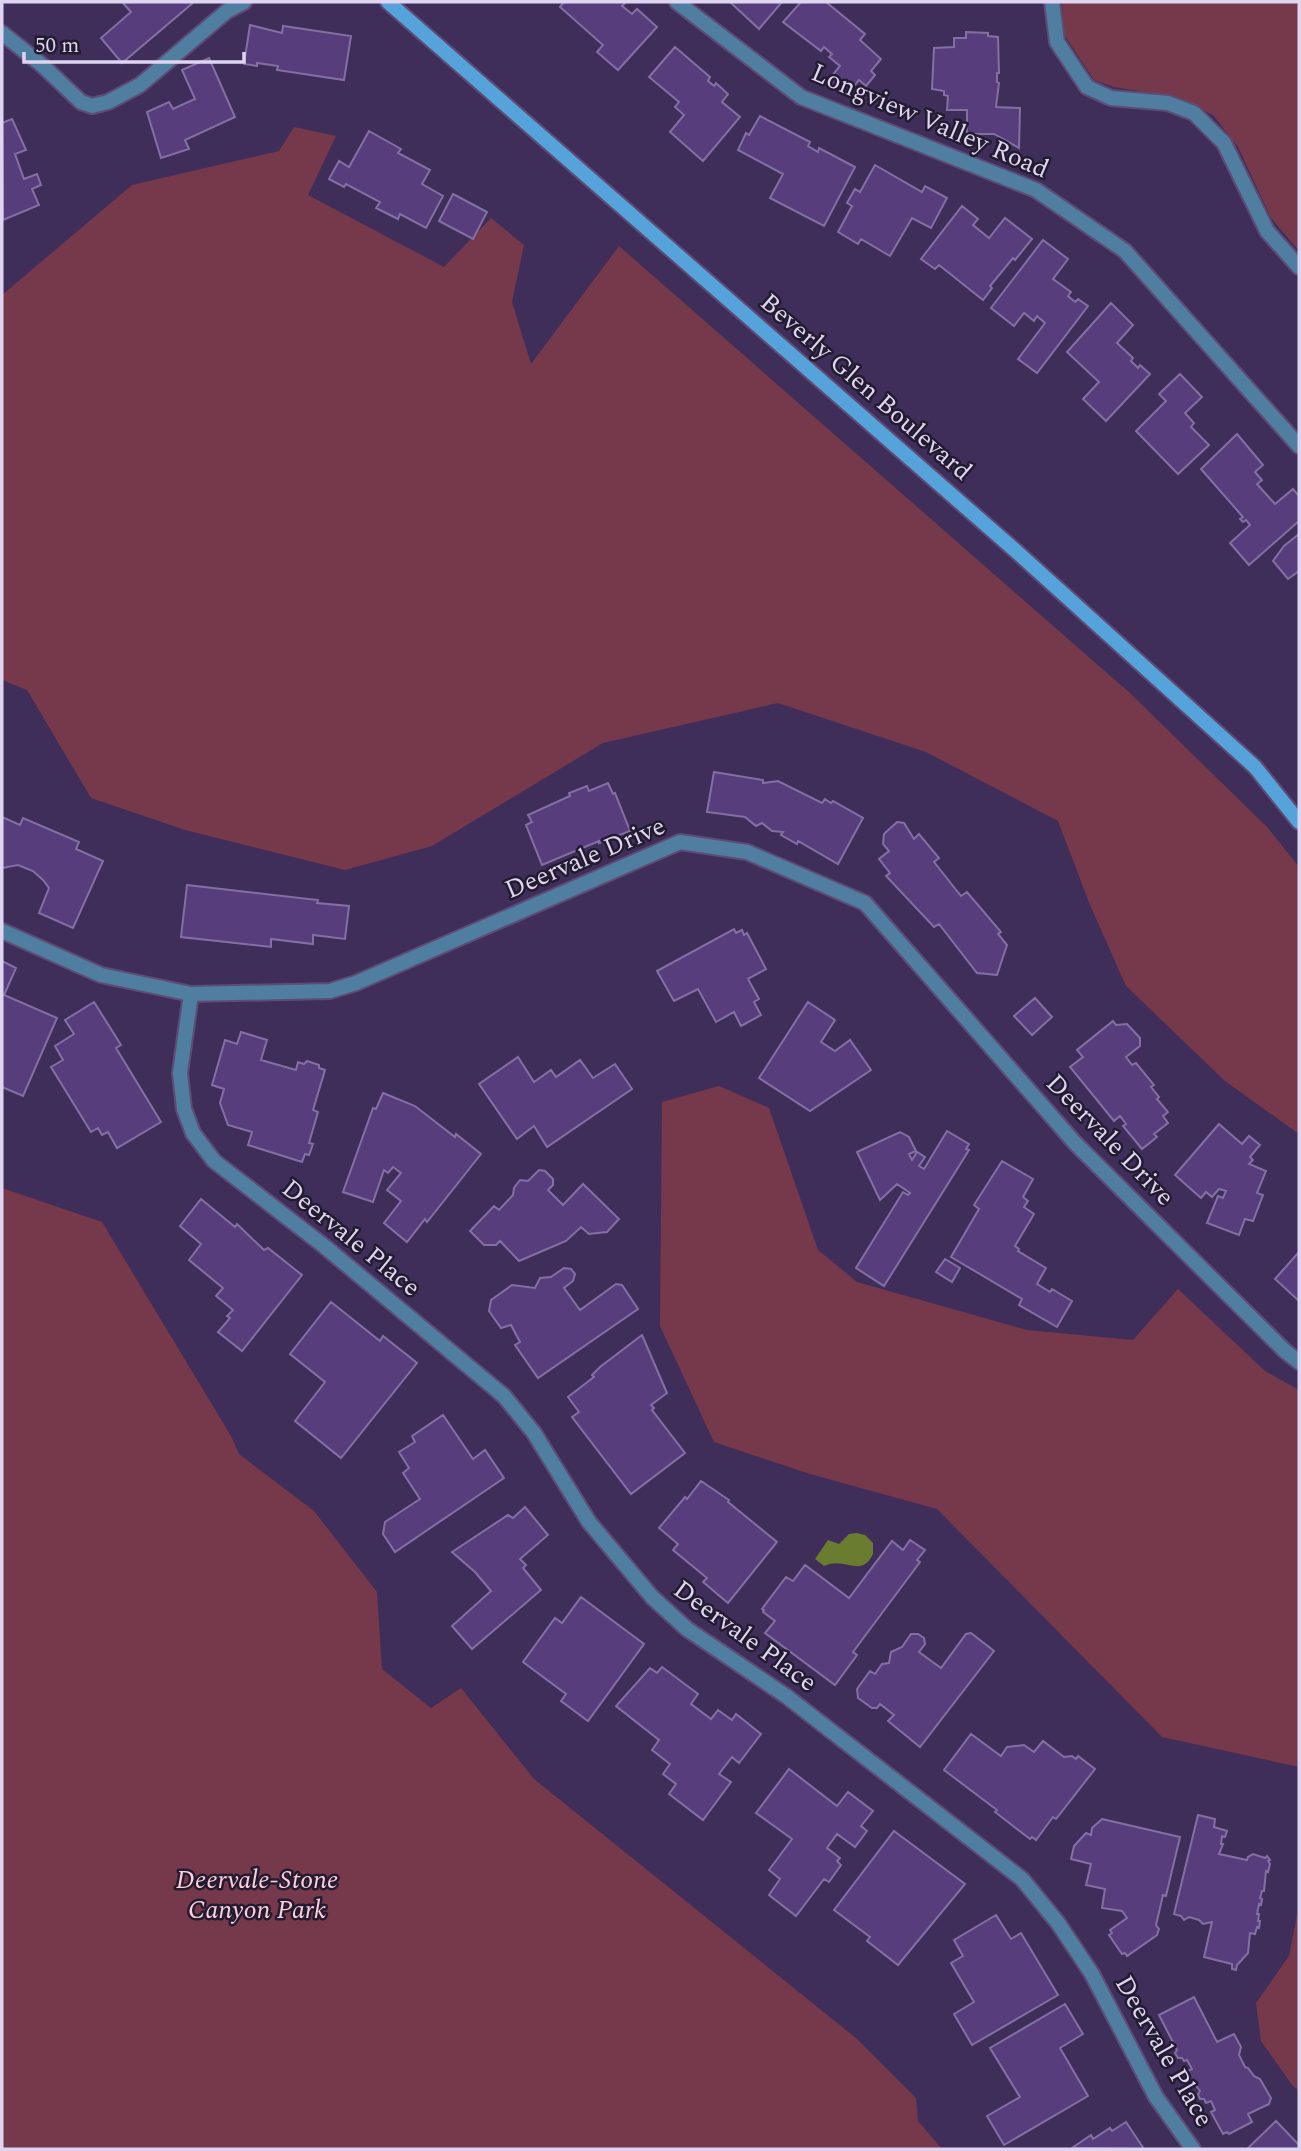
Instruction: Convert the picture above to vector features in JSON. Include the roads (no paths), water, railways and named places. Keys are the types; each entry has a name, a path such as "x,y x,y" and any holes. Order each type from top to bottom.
{"main road":[{"name":"Beverly Glen Boulevard","path":"388,2 1017,552 1255,767 1299,822"}],"street":[{"path":"2,33 42,65 81,102 92,106 108,102 140,85 227,11 244,2"},
{"name":"Longview Valley Road","path":"677,2 801,97 1036,190 1125,251 1299,446"},
{"path":"1052,2 1056,42 1087,87 1111,98 1168,103 1194,113 1224,143 1267,231 1299,267"},
{"name":"Deervale Drive","path":"2,931 101,975 191,994 330,991 356,983 680,842 747,852 865,903 1075,1143 1284,1351 1299,1362"},
{"name":"Deervale Place","path":"191,994 180,1073 184,1109 193,1133 215,1161 324,1246 504,1396 534,1433 589,1522 652,1597 687,1629 786,1696 1022,1879 1058,1923 1092,1974 1156,2097 1193,2149"}],"park label":[{"name":"Deervale-Stone Canyon Park","path":"257,1895"}]}
